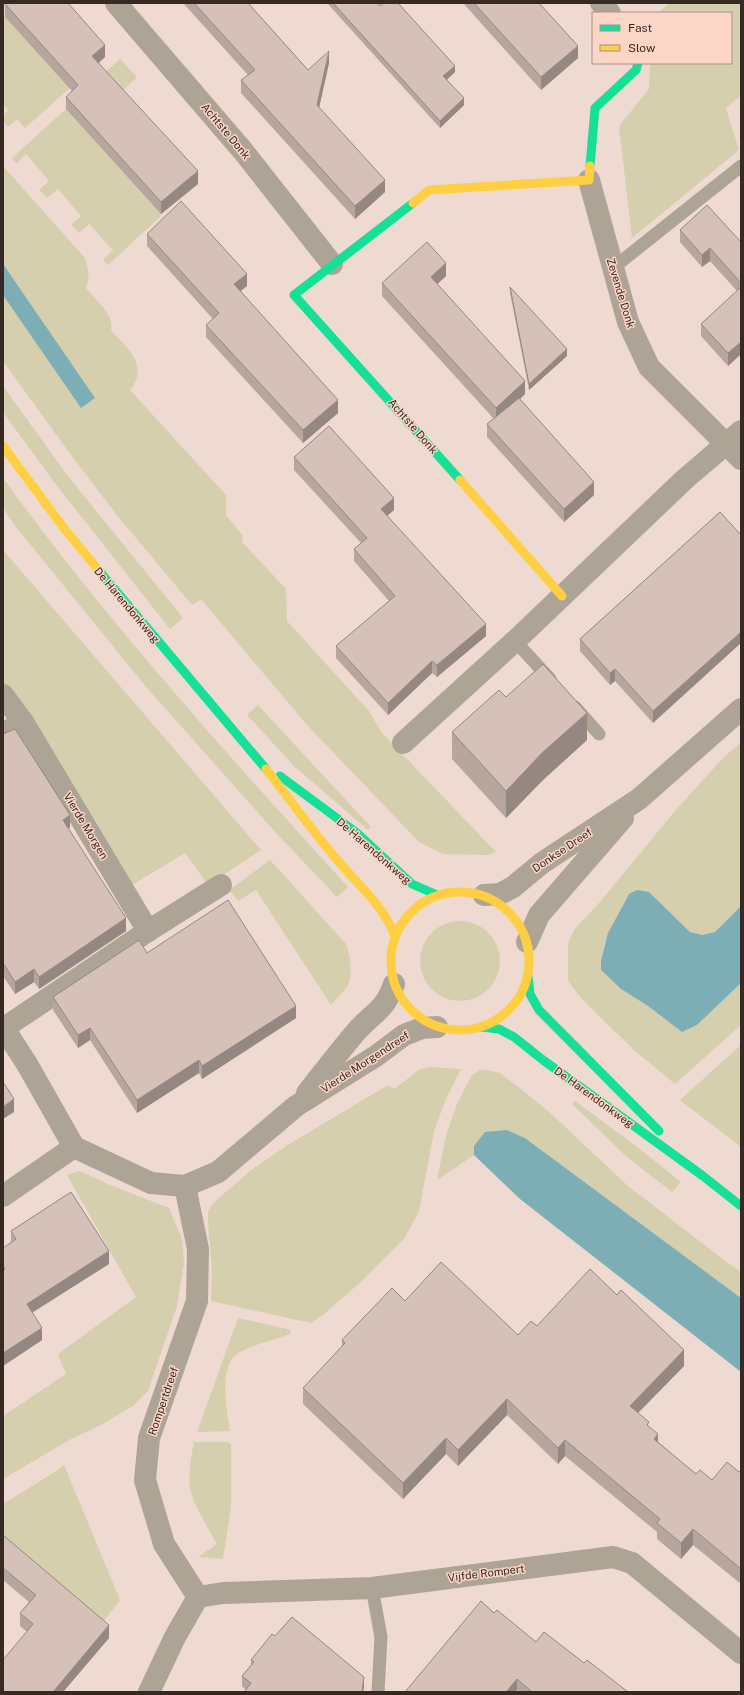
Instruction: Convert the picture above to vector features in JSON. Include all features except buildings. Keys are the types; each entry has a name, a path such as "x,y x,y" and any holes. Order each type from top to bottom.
{"main road":[{"path":"589,180 595,108 636,70 638,64"},
{"name":"Achtste Donk","path":"562,596 384,394 294,295 429,190 589,180"},
{"name":"De Harendonkweg","path":"3,446 37,494 128,607 257,758 333,856 384,911 391,923 395,936"},
{"name":"De Harendonkweg","path":"257,758 357,833 412,884 437,895"},
{"path":"452,891 484,895 499,903 511,913 521,927 527,942 530,959 528,976 519,998 502,1016 481,1027 459,1030 437,1027 423,1020 410,1010 401,998 394,984 390,968 391,952 395,936 411,911 423,902 437,895 452,891"},
{"name":"De Harendonkweg","path":"528,976 530,994 539,1010 703,1176"},
{"name":"De Harendonkweg","path":"481,1027 499,1029 514,1036 543,1060 703,1176 741,1206"}],"street":[{"name":"Achtste Donk","path":"116,3 243,151 332,264"},
{"path":"601,3 609,12"},
{"name":"Zevende Donk","path":"589,180 628,322 649,367 736,444"},
{"path":"403,743 562,596 685,479 736,444"},
{"name":"Vierde Morgen","path":"3,695 23,722 148,931"},
{"name":"Donkse Dreef","path":"484,895 500,894 513,887 542,863 639,799 741,709"},
{"path":"3,734 23,722"},
{"name":"Donkse Dreef","path":"527,942 539,915 639,799"},
{"path":"3,1196 74,1147 27,1064 3,1028 148,931 221,885"},
{"name":"Vierde Morgendreef","path":"296,1106 356,1032 381,1009 389,997 394,984"},
{"name":"Vierde Morgendreef","path":"74,1147 151,1183 186,1186 218,1172 296,1106 376,1056 404,1035 422,1028 437,1027"},
{"name":"Rompertdreef","path":"186,1186 198,1249 197,1301 149,1438 145,1480 164,1544 198,1597"},
{"name":"Vijfde Rompert","path":"198,1597 222,1593 372,1588 613,1557 632,1564 741,1653"},
{"path":"149,1692 175,1636 198,1597"}],"lane":[{"path":"613,268 741,166"},
{"path":"515,640 557,687"},
{"path":"568,699 599,734"},
{"path":"372,1588 381,1637 378,1692"}],"shaded area":[{"path":"669,3 741,3 741,95 726,108 739,150 632,238 619,126 649,89 650,64 732,64 732,12 659,12"},
{"path":"5,17 70,88 25,128 17,119 8,127 3,121 3,115 8,110 3,104 3,19"},
{"path":"120,59 137,77 117,96 100,77"},
{"path":"66,109 162,215 108,265 103,260 113,250 89,224 79,233 71,225 81,216 58,189 47,198 39,190 49,181 26,154 16,164 12,158"},
{"path":"3,166 84,257 88,272 86,288 107,313 110,319 111,330 124,344 137,365 138,373 136,381 130,390 226,495 226,515 243,536 242,542 286,589 287,621 369,711 382,733 496,852 488,855 443,854 419,842 307,725 201,599 192,605 116,514 3,361"},
{"path":"3,386 67,475 183,618 170,629 54,482 3,412"},
{"path":"3,478 84,585 170,687 258,788 348,887 337,897 277,834 147,688 16,527 3,508"},
{"path":"3,550 261,850 208,885 185,853 129,887 3,706"},
{"path":"258,705 371,827 368,830 295,767 247,715"},
{"path":"741,742 741,906 715,932 702,935 690,932 649,892 629,894 610,930 601,960 601,970 621,989 648,1006 682,1032 697,1025 741,983 741,1025 675,1084 635,1051 581,998 568,981 568,944 574,930 600,902 675,811 722,759"},
{"path":"270,860 346,944 349,953 350,980 348,985 331,1005 256,890 238,901 229,890"},
{"path":"460,921 475,924 488,933 497,946 500,961 497,976 488,989 475,998 460,1001 445,998 432,989 423,976 420,961 423,946 432,933 445,924"},
{"path":"741,1045 741,1147 680,1100"},
{"path":"430,1067 461,1069 446,1099 434,1131 419,1211 404,1239 362,1281 323,1315 311,1323 211,1301 212,1270 208,1212 213,1203 250,1171 286,1146 388,1085 394,1089 419,1070"},
{"path":"482,1069 500,1073 517,1086 547,1110 628,1186 741,1272 741,1298 525,1138 507,1130 474,1146 474,1155 437,1180 446,1135 457,1104 472,1075"},
{"path":"575,1101 636,1146 681,1182 672,1192 627,1157 572,1104"},
{"path":"80,1171 108,1184 169,1208 182,1239 184,1264 177,1306 148,1391 133,1406 101,1425 71,1439 3,1479 3,1416 66,1374 58,1354 136,1297 67,1175"},
{"path":"238,1318 288,1329 291,1331 290,1334 246,1349 233,1358 228,1367 225,1388 230,1431 197,1432"},
{"path":"194,1442 228,1442 231,1444 231,1507 223,1559 198,1557 217,1544 198,1509 190,1488 189,1482 191,1459"},
{"path":"64,1465 120,1600 97,1630 3,1541 3,1504"}],"water":[{"path":"3,264 95,398 81,408 3,295"},
{"path":"637,890 649,892 690,932 702,935 715,932 741,906 741,983 697,1025 682,1032 648,1006 621,989 601,970 601,960 608,933 629,894"},
{"path":"507,1130 525,1138 741,1298 741,1372 520,1199 474,1155 474,1146 485,1132"}],"traffic: fast":[{"path":"590,166 595,108 636,70 638,64"},
{"path":"413,203 294,295 460,480"},
{"path":"100,572 266,769"},
{"path":"280,776 357,833 412,884 437,895"},
{"path":"528,976 530,994 539,1010 659,1131"},
{"path":"481,1027 499,1029 514,1037 543,1060 703,1176 741,1206"}],"traffic: slow":[{"path":"413,203 429,190 589,180 590,166"},
{"path":"3,446 63,527 100,572"},
{"path":"460,480 562,596"},
{"path":"266,769 342,866 368,893 383,913 395,936"},
{"path":"467,892 487,897 499,903 514,917 524,934 528,947 529,961 528,975 524,988 518,1000 504,1015 487,1025 474,1029 453,1030 433,1025 421,1019 406,1005 396,988 392,975 391,954 396,934 402,922 416,907 433,897 446,893 467,892"}]}
